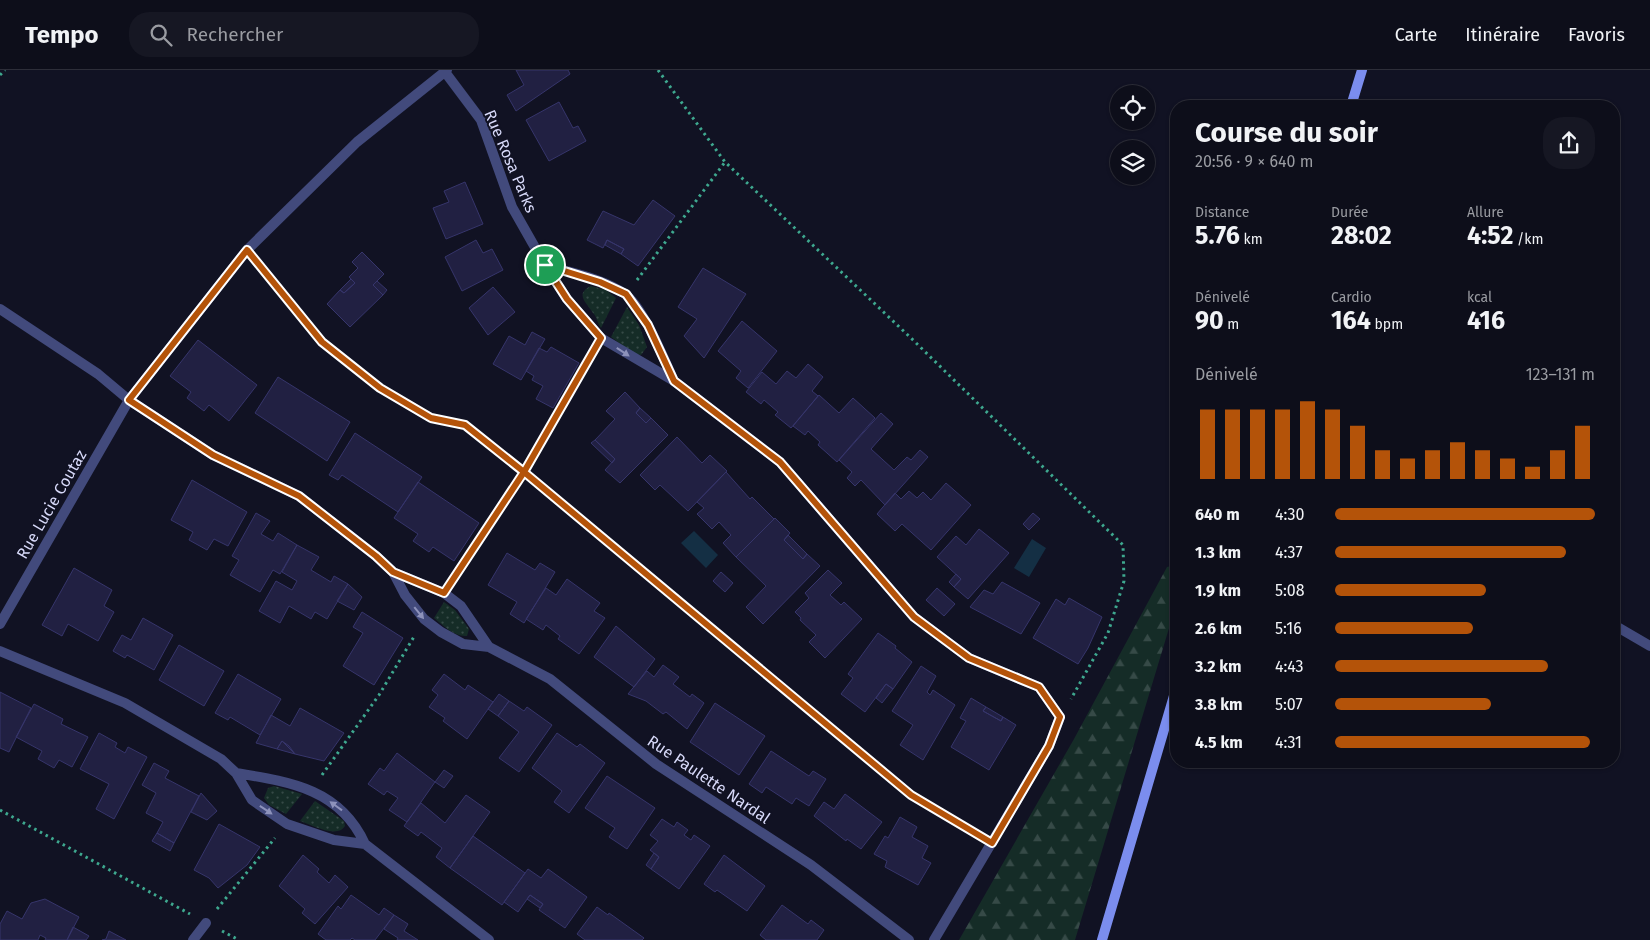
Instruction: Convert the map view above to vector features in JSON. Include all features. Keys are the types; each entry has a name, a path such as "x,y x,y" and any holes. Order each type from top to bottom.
{"main road":[{"path":"1353,100 1362,70"},
{"path":"1102,940 1170,709"}],"street":[{"name":"Rue Lucie Coutaz","path":"0,624 129,400 247,250 357,142 446,71"},
{"name":"Rue Rosa Parks","path":"446,71 481,120 512,207 545,265 567,299 601,338 674,381 780,462 914,617 969,658 1039,687 1060,717"},
{"name":"Rue Rosa Parks","path":"545,265 600,282 626,294 648,325 674,381"},
{"name":"Rue Paulette Nardal","path":"0,310 98,374 129,400 213,455 299,496 376,556 393,572 405,595 424,619 462,644 489,647 550,679 656,764 811,865 910,940"},
{"name":"Rue Paulette Nardal","path":"393,572 444,593 461,606 489,647"},
{"path":"1620,628 1650,646"},
{"path":"0,651 125,703 221,759 236,773 252,800 287,824 334,840 365,844"},
{"path":"934,940 1049,746 1060,717"},
{"path":"236,773 271,778 311,789 341,809 356,826 365,844 489,940"},
{"path":"193,940 206,923"}],"path":[{"path":"0,75 5,70"},
{"path":"658,70 725,162 912,339 1122,545 1124,582 1108,633 1060,717"},
{"path":"626,294 725,162"},
{"path":"247,250 322,342 373,383 431,418 465,425 911,795 992,843"},
{"path":"444,593 524,472 601,338"},
{"path":"379,695 424,619"},
{"path":"0,810 239,940"}],"green space":[{"path":"591,286 606,290 616,298 601,328 583,299 583,292"},
{"path":"627,307 639,325 647,347 641,355 634,354 611,337"},
{"path":"1170,566 1170,625 1075,940 959,940 1074,739 1167,567"},
{"path":"444,602 455,610 469,629 467,636 453,633 434,618"},
{"path":"274,786 302,794 286,814 269,805 264,798 268,788"},
{"path":"315,801 344,821 345,826 341,830 330,831 300,821"}],"water":[{"path":"694,531 718,555 706,568 681,543"},
{"path":"1032,539 1046,548 1029,577 1014,568"}],"building":[{"path":"516,70 568,70 570,74 516,111 507,95 524,85"},
{"path":"559,102 573,128 578,126 586,141 549,161 526,120"},
{"path":"465,182 483,224 446,239 433,208 449,202 444,191"},
{"path":"653,200 675,216 638,266 621,254 624,249 607,240 603,248 587,240 603,211 634,225"},
{"path":"476,240 483,253 492,249 503,270 462,291 445,257"},
{"path":"607,240 624,249 621,254 605,245"},
{"path":"362,252 384,274 373,285 383,295 350,327 327,304 340,290 344,293 355,283 349,277 358,268 352,262"},
{"path":"703,268 746,294 704,358 684,336 697,319 678,307"},
{"path":"351,279 355,283 344,293 340,290"},
{"path":"377,281 387,290 383,295 373,285"},
{"path":"493,287 515,312 488,335 469,308"},
{"path":"742,321 777,351 748,388 736,378 741,371 718,351"},
{"path":"532,332 545,339 521,380 493,364 509,336 525,345"},
{"path":"198,340 257,385 229,421 209,405 204,411 187,398 191,392 170,376"},
{"path":"551,347 579,363 553,408 536,399 543,386 532,380 534,376 526,371 539,348 547,352"},
{"path":"808,364 823,377 812,391 818,396 791,428 775,415 778,412 764,400 761,404 746,392 762,372 776,384 787,371 796,378"},
{"path":"278,377 350,422 327,461 255,413"},
{"path":"625,392 640,408 636,413 646,423 651,418 668,435 620,483 605,470 615,459 595,440 615,419 606,411"},
{"path":"819,395 839,413 853,398 875,418 837,462 818,445 820,442 808,431 805,435 793,426"},
{"path":"640,408 651,418 646,423 636,413"},
{"path":"881,413 893,424 871,449 894,470 907,457 911,460 920,450 928,457 885,505 861,480 855,486 847,478 852,472 839,460"},
{"path":"355,433 422,477 398,512 342,475 338,480 329,475"},
{"path":"677,437 702,463 710,455 727,471 688,511 660,485 655,490 640,475"},
{"path":"595,440 615,459 612,463 591,443"},
{"path":"726,472 750,499 752,497 774,519 736,557 723,543 731,535 719,522 712,529 697,514 704,508 697,502"},
{"path":"192,480 247,512 228,546 214,539 207,550 189,540 193,532 171,520"},
{"path":"418,482 479,523 454,561 433,547 429,552 413,541 418,534 394,518"},
{"path":"946,483 971,505 931,550 902,524 895,531 877,514 895,493 901,499 909,491 917,498 923,492 931,500"},
{"path":"256,513 270,521 261,534 273,541 278,533 297,545 280,574 273,570 260,592 230,575 239,560 232,556"},
{"path":"1033,513 1040,519 1029,530 1023,524"},
{"path":"775,518 790,533 784,540 803,559 807,554 820,566 763,624 746,607 766,586 736,557"},
{"path":"979,529 1009,553 968,599 954,587 961,579 937,557 956,536 966,545"},
{"path":"788,535 807,554 803,559 784,540"},
{"path":"297,545 319,557 311,570 331,582 334,576 348,584 327,619 315,612 311,619 289,606 280,623 259,611 276,581 292,590 297,581 282,572"},
{"path":"507,553 535,570 540,563 555,572 524,623 510,614 517,602 488,585"},
{"path":"74,568 112,590 104,606 114,612 98,641 68,624 62,636 42,625"},
{"path":"828,570 842,583 830,595 841,605 844,602 862,619 825,658 809,642 816,635 800,620 801,618 795,612 809,598 805,593"},
{"path":"721,572 733,583 725,592 713,581"},
{"path":"956,574 961,579 954,587 949,582"},
{"path":"567,579 600,603 594,611 605,618 579,654 558,639 560,636 546,625 543,630 526,619 546,588 556,595"},
{"path":"1002,582 1040,603 1021,634 970,607 984,590 993,594"},
{"path":"348,584 362,597 354,610 337,601"},
{"path":"937,588 955,604 944,616 926,600"},
{"path":"1069,598 1102,617 1088,648 1078,664 1033,638 1056,599 1065,605"},
{"path":"362,612 403,638 374,685 343,666 363,633 353,627"},
{"path":"143,618 173,635 154,670 127,655 125,658 113,651 122,635 131,640"},
{"path":"616,626 655,659 634,687 594,657"},
{"path":"878,633 896,646 895,648 912,662 893,689 886,684 865,712 841,694 853,678 848,674"},
{"path":"179,645 224,671 204,706 159,680"},
{"path":"663,665 679,677 673,684 690,697 692,694 704,703 687,729 666,712 663,714 646,701 628,694 647,671 654,677"},
{"path":"921,666 936,676 927,692 930,695 933,690 955,705 923,760 900,745 913,725 892,711"},
{"path":"238,674 281,699 260,735 230,717 228,720 215,713"},
{"path":"444,674 465,690 468,685 493,702 467,739 443,721 445,718 429,707 438,695 432,690"},
{"path":"886,684 893,689 882,703 876,698"},
{"path":"0,692 31,708 9,752 0,748"},
{"path":"499,694 509,701 498,716 488,709"},
{"path":"971,698 986,707 983,711 1001,721 1003,717 1016,725 989,770 951,747 966,721 960,718"},
{"path":"509,701 524,711 527,707 552,725 519,772 499,758 519,732 498,716"},
{"path":"715,703 765,736 739,775 690,742"},
{"path":"34,704 63,719 61,724 88,737 72,767 59,760 54,768 38,759 42,751 16,737"},
{"path":"986,707 1003,717 1001,721 983,711"},
{"path":"300,708 344,733 324,761 295,754 282,741 277,749 256,743 271,715 290,726"},
{"path":"99,733 117,743 115,747 125,753 128,747 147,757 114,819 96,809 109,784 80,769"},
{"path":"557,733 577,747 580,744 605,763 569,813 554,802 562,791 532,768"},
{"path":"282,741 289,746 295,754 277,749"},
{"path":"771,751 809,776 813,771 826,779 809,806 796,798 792,804 766,787 762,793 749,784"},
{"path":"397,753 435,782 407,822 389,810 398,798 387,791 384,795 368,784 380,768 384,771"},
{"path":"154,763 169,771 165,778 199,796 174,843 157,833 163,822 146,813 156,793 142,785"},
{"path":"444,770 453,776 444,788 435,782"},
{"path":"607,776 655,808 627,849 609,837 615,828 585,808"},
{"path":"201,793 217,811 207,820 191,812"},
{"path":"845,794 882,822 861,849 847,839 846,841 814,816 824,802 834,809"},
{"path":"466,795 490,812 450,868 436,857 442,848 421,832 418,836 404,826 421,803 445,823"},
{"path":"900,817 917,827 912,837 928,846 922,858 931,863 918,885 885,867 887,861 874,854 885,836 888,838"},
{"path":"662,819 674,827 677,822 688,830 684,835 691,840 694,835 710,846 679,889 651,869 659,857 650,850 658,841 650,835"},
{"path":"219,824 260,847 247,865 218,888 209,878 194,870"},
{"path":"157,833 174,843 170,851 152,841"},
{"path":"473,836 525,873 502,905 450,868"},
{"path":"654,853 659,857 651,869 646,865"},
{"path":"303,855 319,869 317,872 329,883 335,875 348,887 315,924 302,913 305,909 279,886"},
{"path":"724,855 765,886 747,911 717,890 715,892 704,884"},
{"path":"528,869 541,878 548,869 587,897 565,928 539,910 543,904 530,895 518,912 504,902"},
{"path":"351,895 379,915 384,908 394,915 375,940 355,940 352,938 350,940 326,940 318,934 338,906 341,909"},
{"path":"530,895 543,904 540,908 527,899"},
{"path":"45,899 79,917 67,940 45,940 46,938 40,935 38,940 0,940 0,924 7,911 22,919 31,903"},
{"path":"782,905 808,924 811,920 824,930 817,940 766,940 760,935"},
{"path":"597,907 608,915 609,913 644,938 642,940 585,940 577,934"},
{"path":"394,915 408,924 404,931 418,940 397,940 398,938 384,929"},
{"path":"73,927 89,936 86,940 67,940"},
{"path":"109,931 126,940 102,940 106,939"}],"route":[{"path":"545,265 567,299 601,338 524,472 444,593 393,572 376,556 299,496 213,455 129,400 247,250 322,342 380,388 431,418 465,425 524,472 911,795 992,843 1049,746 1060,717 1039,687 969,658 914,617 859,551 780,462 674,381 648,325 626,294 600,282 545,265"}]}
